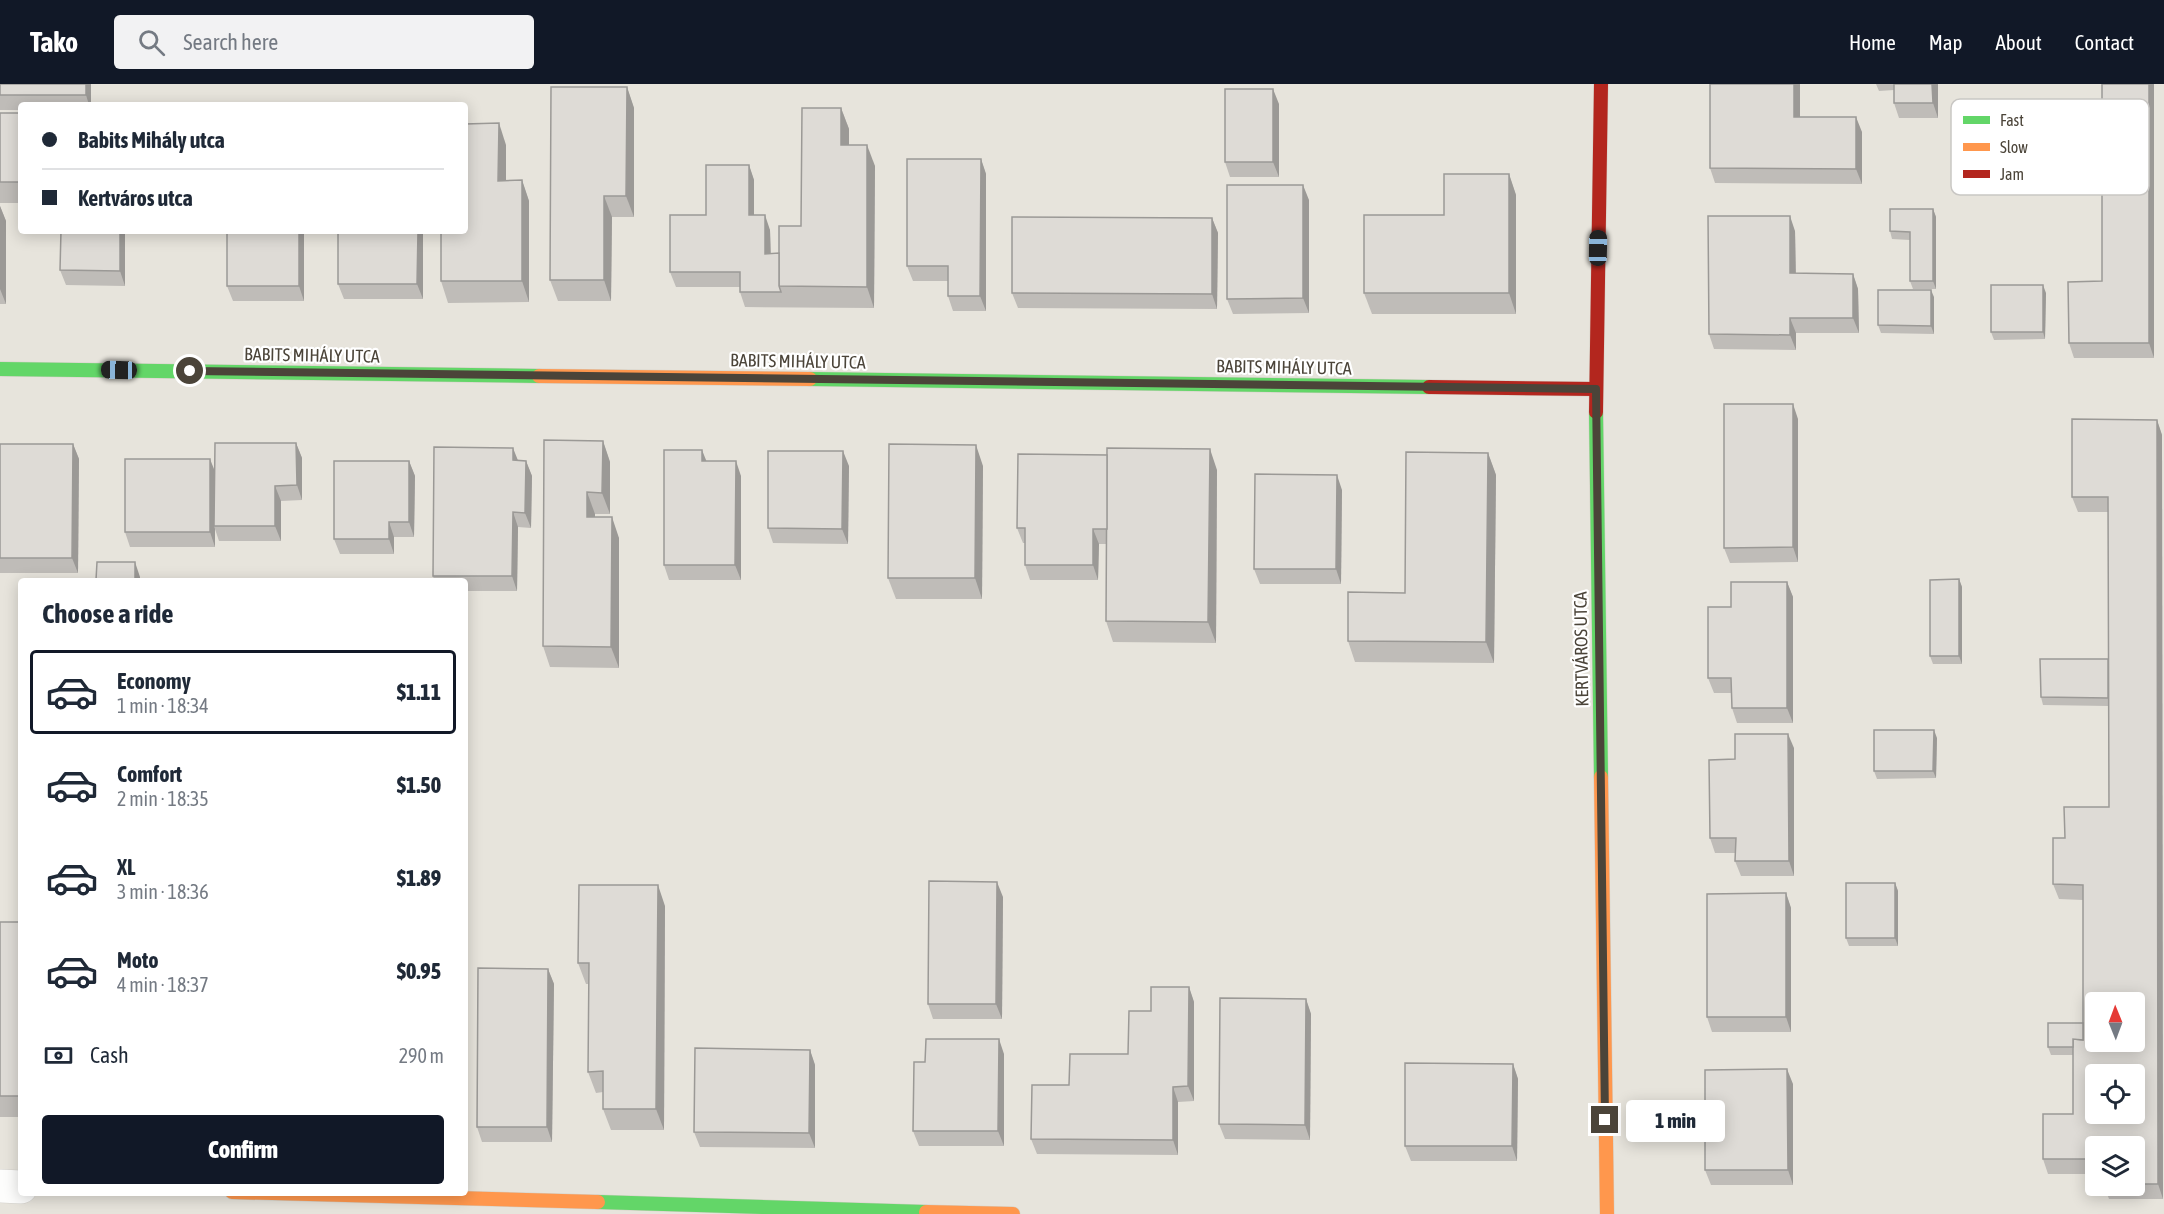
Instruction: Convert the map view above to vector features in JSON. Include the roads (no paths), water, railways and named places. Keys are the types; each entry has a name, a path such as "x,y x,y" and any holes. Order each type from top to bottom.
{"street":[{"name":"KERTVÁROS UTCA","path":"1601,84 1596,389 1607,1214"},
{"name":"BABITS MIHÁLY UTCA","path":"0,369 1596,389"},
{"path":"0,1186 18,1187"},
{"path":"374,1196 1013,1214"}]}
